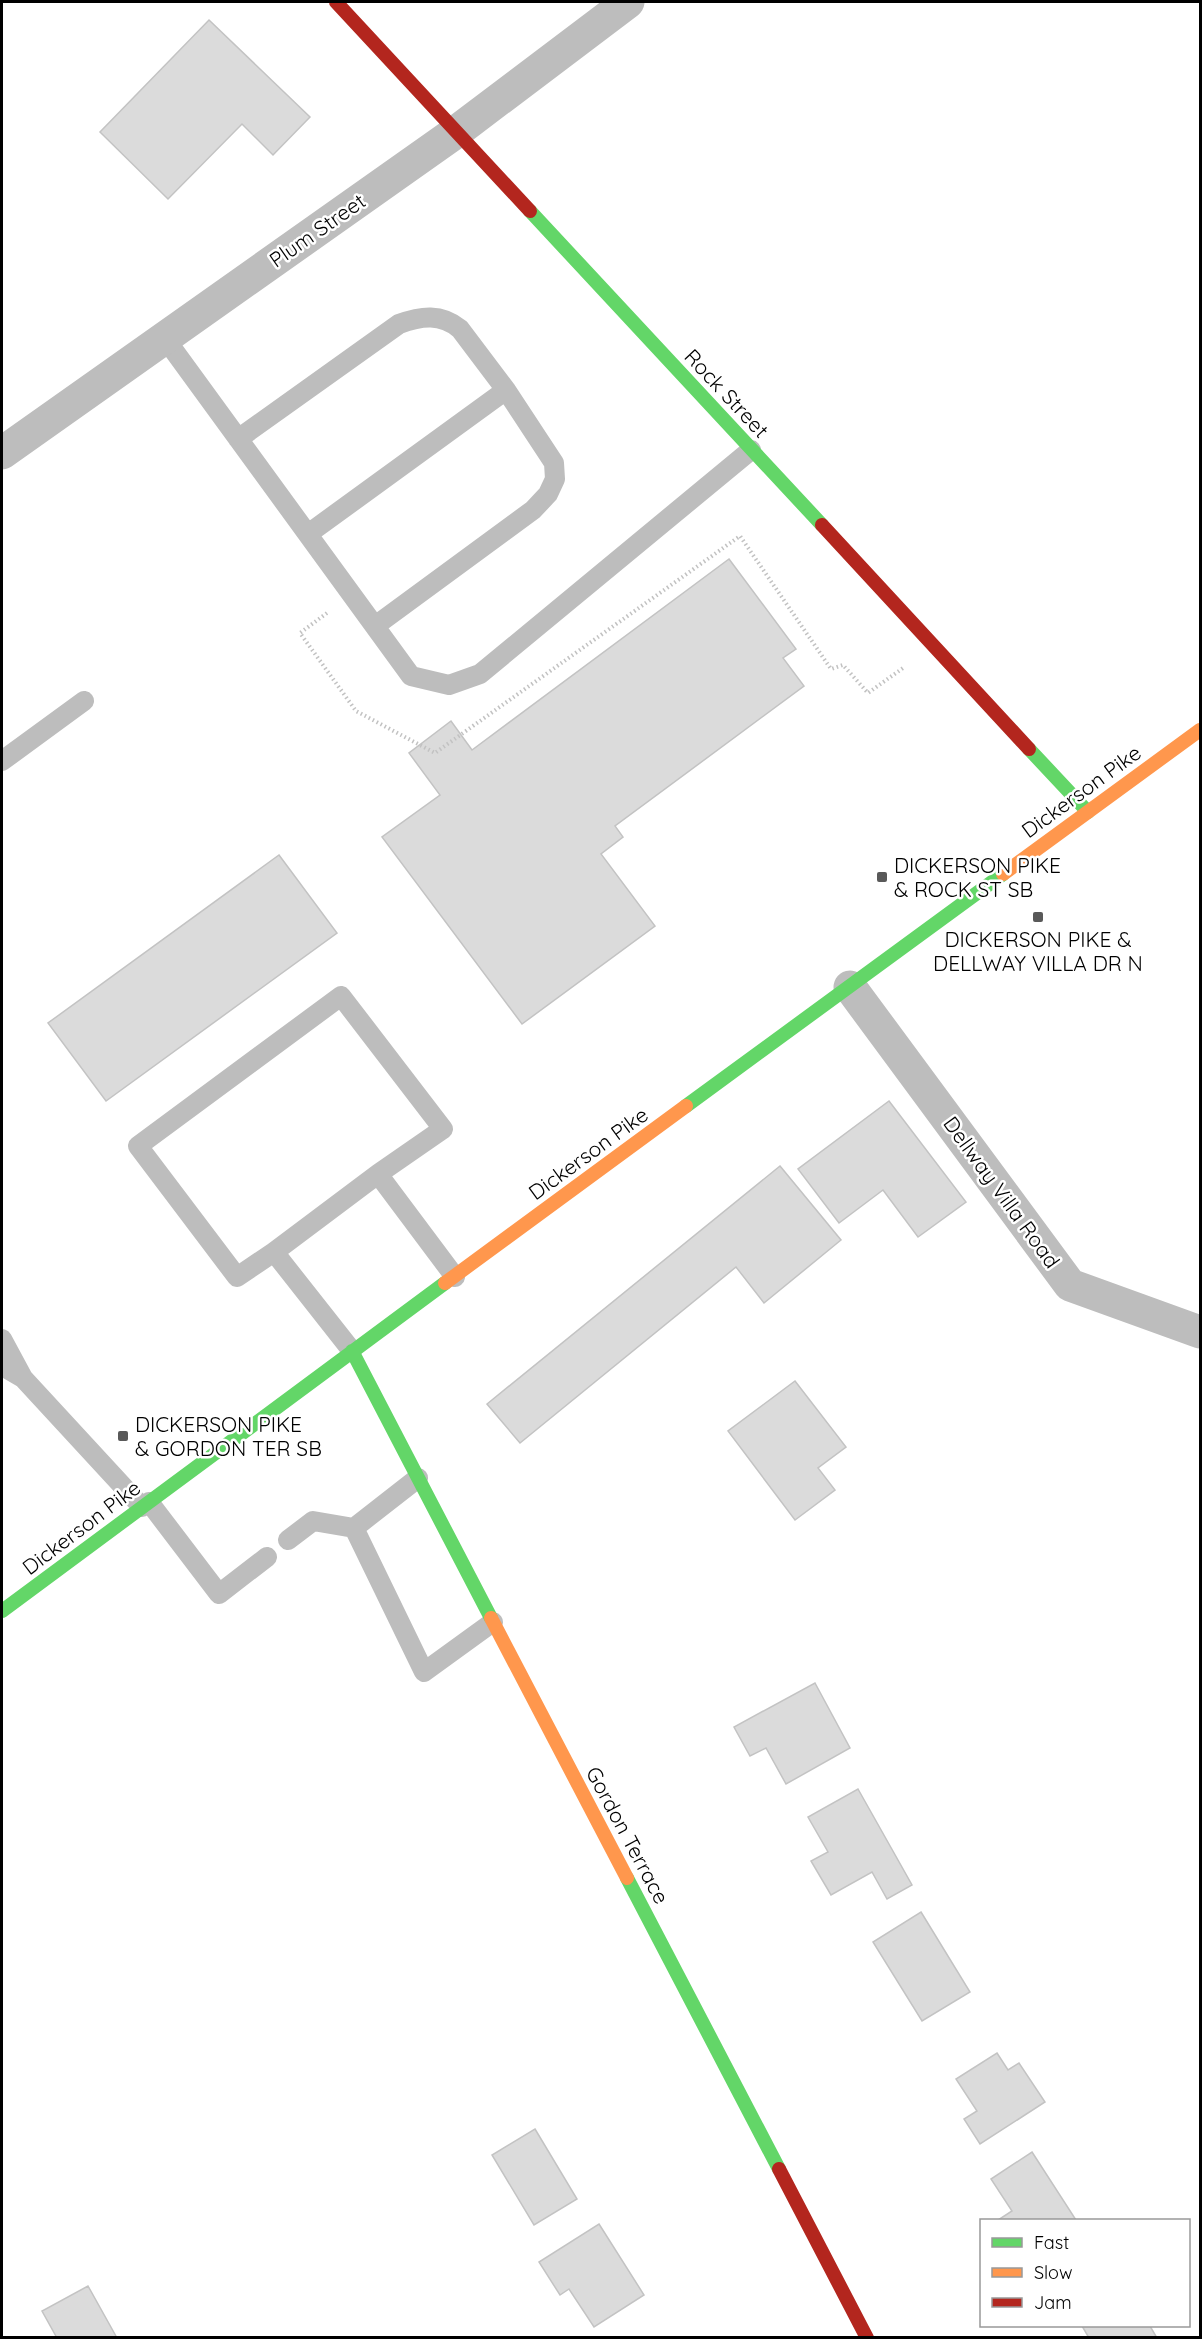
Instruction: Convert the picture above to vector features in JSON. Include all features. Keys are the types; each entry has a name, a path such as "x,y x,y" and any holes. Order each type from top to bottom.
{"street":[{"name":"Rock Street","path":"336,2 1088,812"},
{"name":"Plum Street","path":"2,453 456,132 628,2"},
{"name":"Dickerson Pike","path":"2,1611 1200,730"},
{"name":"Dellway Villa Road","path":"850,987 1070,1285 1200,1332"},
{"name":"Gordon Terrace","path":"352,1352 867,2337"}],"lane":[{"path":"238,438 399,324 419,317 452,322 460,328 506,390 554,463 555,479 548,494 533,510 375,626"},
{"path":"164,337 411,676 450,685 480,674 751,450"},
{"path":"308,534 506,390"},
{"path":"2,761 84,701"},
{"path":"341,996 443,1130 378,1174 274,1252 237,1276 138,1146 341,996"},
{"path":"378,1174 455,1276"},
{"path":"274,1252 352,1352"},
{"path":"2,1339 23,1378 146,1505 219,1594 267,1557"},
{"path":"2,1366 23,1378"},
{"path":"288,1540 313,1521 354,1528 418,1478"},
{"path":"354,1528 424,1672 493,1622"}],"building":[{"path":"209,20 310,117 273,155 242,124 168,199 100,132"},
{"path":"729,559 796,649 783,658 804,686 615,826 623,837 601,854 655,926 522,1024 382,837 440,795 409,753 451,721 472,750"},
{"path":"279,855 337,933 106,1101 48,1023"},
{"path":"889,1101 966,1202 918,1237 883,1190 839,1223 798,1169"},
{"path":"780,1166 841,1240 764,1303 736,1267 520,1443 487,1404"},
{"path":"795,1381 846,1447 818,1468 835,1490 795,1520 728,1431"},
{"path":"815,1683 850,1748 786,1784 766,1748 750,1756 734,1727"},
{"path":"858,1789 912,1885 887,1899 872,1872 831,1895 811,1861 828,1852 808,1817"},
{"path":"921,1912 970,1992 922,2021 873,1942"},
{"path":"997,2053 1008,2070 1019,2063 1045,2102 980,2144 964,2119 977,2111 956,2079"},
{"path":"535,2129 577,2199 534,2225 492,2155"},
{"path":"1032,2152 1075,2219 1000,2219 1012,2211 991,2179"},
{"path":"599,2224 644,2295 594,2327 569,2289 560,2295 539,2262"},
{"path":"88,2286 117,2338 57,2338 42,2311"},
{"path":"1083,2327 1151,2327 1157,2338 1089,2338"}],"traffic: fast":[{"path":"530,211 822,525"},
{"path":"1029,749 1088,812"},
{"path":"686,1106 1003,874"},
{"path":"2,1611 445,1283"},
{"path":"352,1351 491,1618"},
{"path":"627,1878 779,2169"}],"traffic: slow":[{"path":"1003,874 1200,730"},
{"path":"445,1283 686,1106"},
{"path":"491,1618 627,1878"}],"traffic: jam":[{"path":"336,2 530,211"},
{"path":"822,525 1029,749"},
{"path":"779,2169 867,2338"}],"place":[{"name":"DICKERSON PIKE & ROCK ST SB","path":"882,877"},
{"name":"DICKERSON PIKE & DELLWAY VILLA DR N","path":"1038,917"},
{"name":"DICKERSON PIKE & GORDON TER SB","path":"123,1436"}]}
